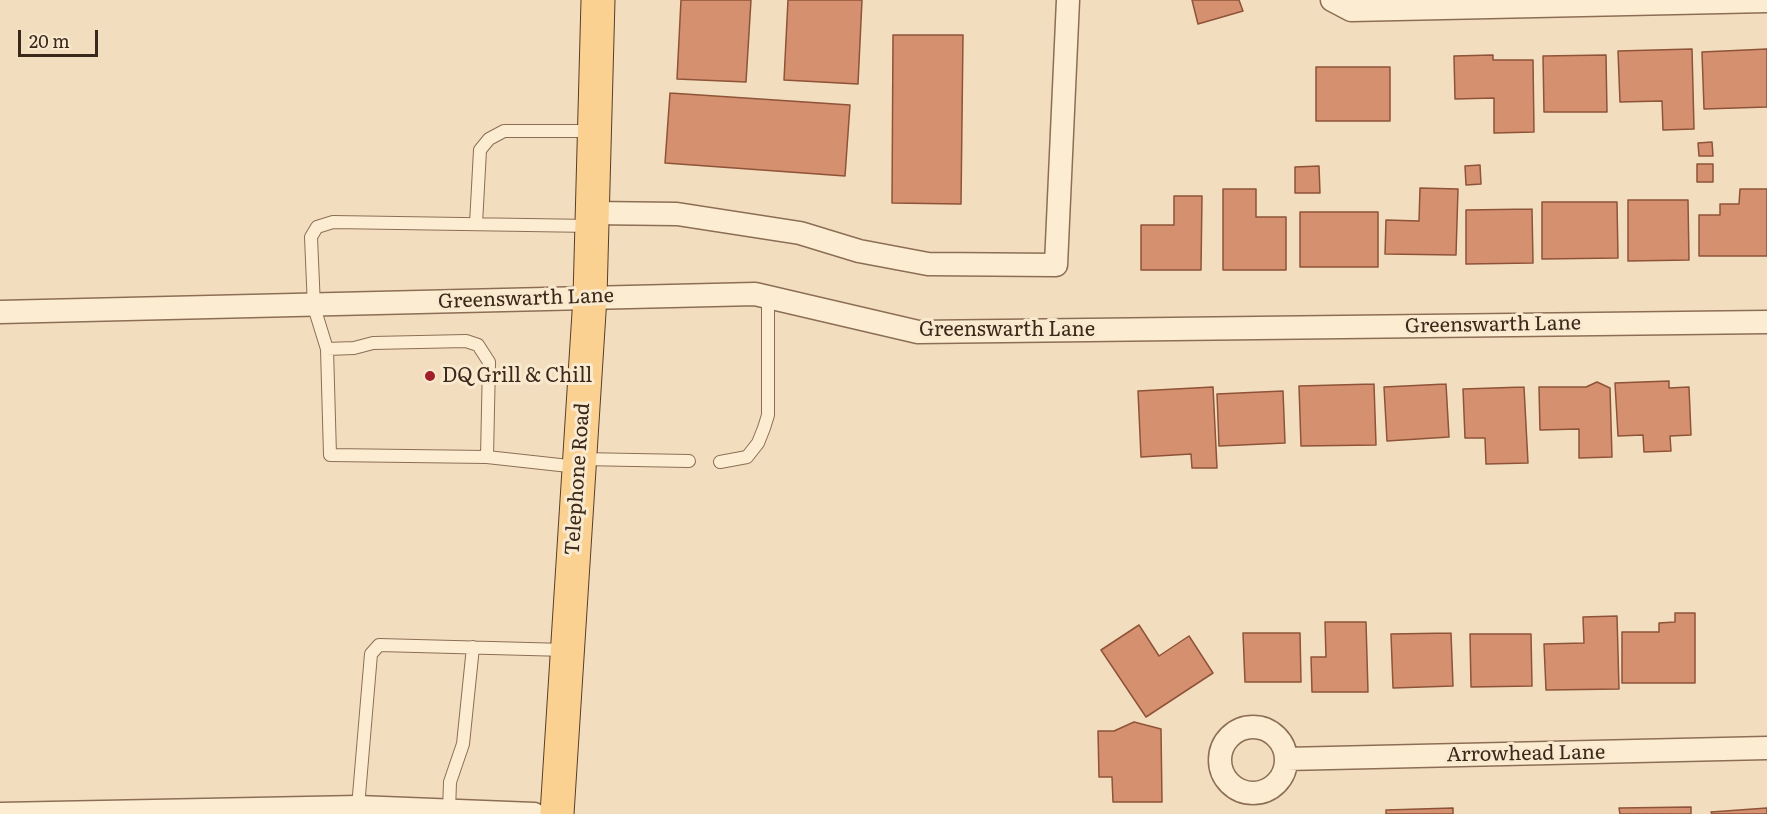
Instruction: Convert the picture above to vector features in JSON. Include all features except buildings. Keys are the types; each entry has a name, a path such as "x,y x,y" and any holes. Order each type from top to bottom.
{"main road":[{"name":"Telephone Road","path":"557,814 590,297 598,0"}],"street":[{"path":"592,219 677,214 800,232 859,251 928,264 1056,265 1068,0"},
{"path":"1332,0 1351,10 1767,1"},
{"name":"Greenswarth Lane","path":"0,312 755,294 918,332 1767,322"},
{"name":"Arrowhead Lane","path":"1286,759 1767,748"},
{"path":"0,814 298,811 358,807 534,814"}],"lane":[{"path":"476,224 480,150 489,139 504,131 594,131"},
{"path":"592,219 476,224 333,222 317,227 311,237 314,306 327,349 330,455 487,457 579,463 689,461"},
{"path":"720,462 747,458 758,443 768,415 768,297"},
{"path":"327,349 354,348 373,344 466,341 478,345 489,362 487,457"},
{"path":"358,807 371,654 379,645 567,650"},
{"path":"449,811 450,782 463,744 474,647"}],"place":[{"name":"DQ Grill & Chill","path":"430,376"}]}
